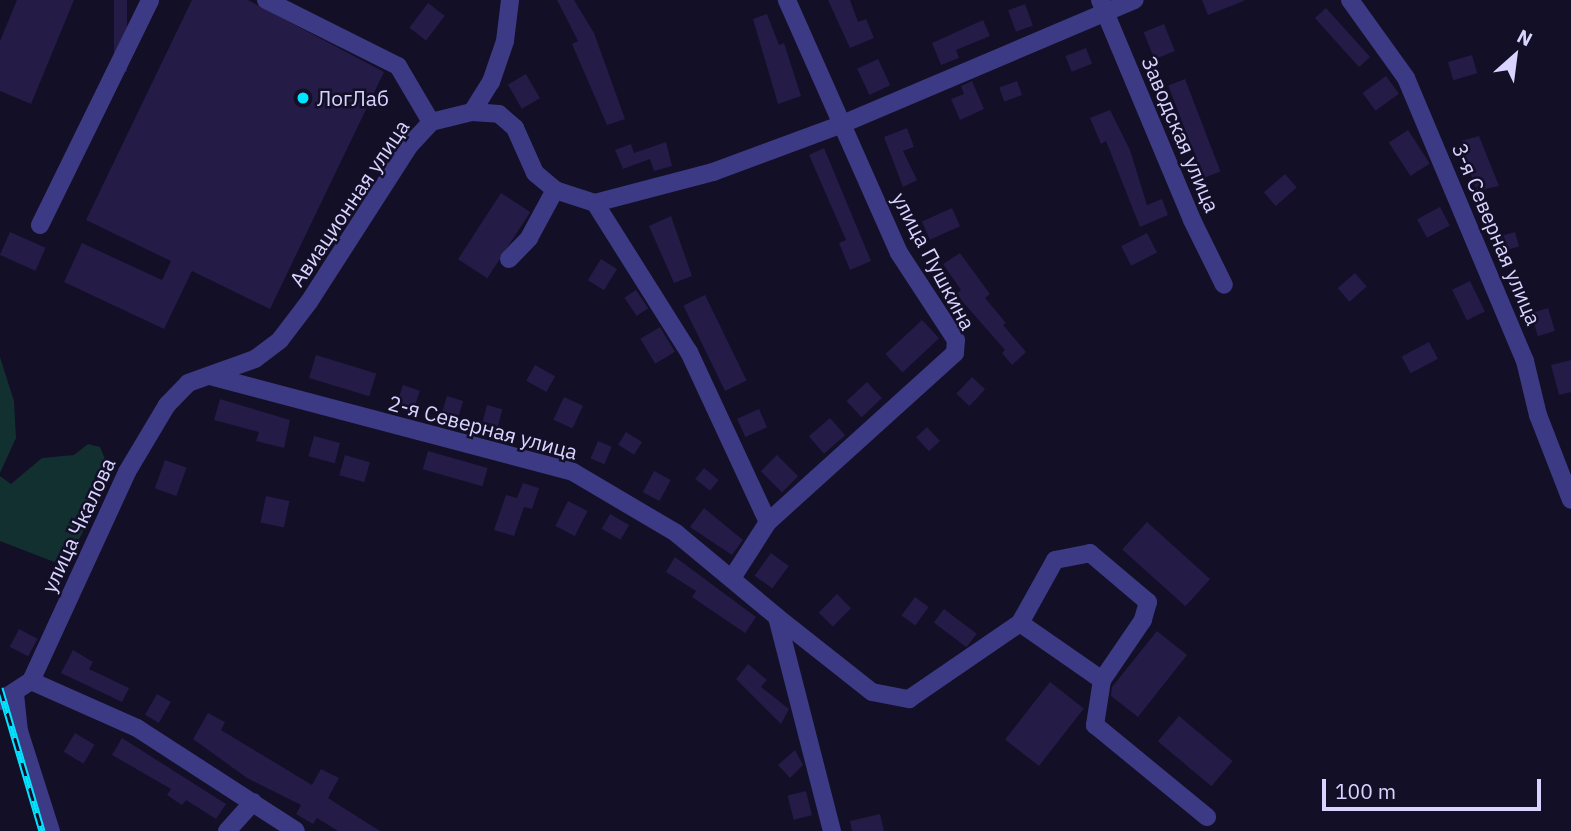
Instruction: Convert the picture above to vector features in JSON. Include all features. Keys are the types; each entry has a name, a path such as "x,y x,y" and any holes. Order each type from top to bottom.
{"street":[{"path":"40,225 150,0"},
{"path":"266,0 398,66 432,122"},
{"path":"510,0 505,41 491,82 472,112 499,114 516,128 535,173 555,190 595,203 713,172 840,125 1103,7 1135,0"},
{"name":"улица Пушкина","path":"768,522 955,353 956,340 899,253 840,125 787,0"},
{"name":"3-я Северная улица","path":"1350,0 1406,78 1525,361 1538,415 1571,500"},
{"name":"Заводская улица","path":"1103,7 1192,220 1224,285"},
{"name":"Авиационная улица","path":"210,376 255,359 280,340 309,302 409,146 432,122 472,112"},
{"path":"509,259 529,238 555,190"},
{"path":"595,203 689,352 768,522 732,578"},
{"name":"2-я Северная улица","path":"210,376 573,472 676,533 872,692 909,699 1020,623"},
{"name":"улица Чкалова","path":"7,698 31,681 127,472 166,405 188,383 210,376"},
{"path":"1102,680 1020,623 1055,560 1090,553 1148,602 1143,620 1102,680 1095,725 1207,817"},
{"path":"777,617 832,831"},
{"path":"31,681 137,728 296,831"},
{"path":"7,698 51,831"},
{"path":"227,831 253,802"}],"green space":[{"path":"0,357 14,401 16,438 0,473"},
{"path":"88,444 100,447 105,459 102,492 70,558 62,565 0,541 0,476 11,484 42,458 74,455"}],"building":[{"path":"17,0 74,0 31,104 0,91 0,41"},
{"path":"114,0 127,0 127,72 114,72"},
{"path":"192,0 248,0 384,72 270,309 192,271 164,329 64,282 82,243 162,280 171,261 86,220"},
{"path":"557,0 574,0 594,33 625,119 607,125 572,44 578,41"},
{"path":"828,0 850,0 858,22 866,19 874,38 850,48"},
{"path":"1202,0 1244,0 1244,1 1208,15"},
{"path":"428,3 445,16 426,40 409,28"},
{"path":"1025,4 1033,26 1016,32 1008,10"},
{"path":"1326,8 1370,57 1359,67 1315,18"},
{"path":"767,14 779,45 784,43 801,96 778,104 753,19"},
{"path":"983,20 990,36 956,50 959,58 941,65 932,43"},
{"path":"1164,24 1175,51 1154,59 1144,32"},
{"path":"1086,48 1092,64 1072,72 1065,56"},
{"path":"1472,55 1477,73 1453,80 1448,62"},
{"path":"878,59 890,85 869,95 857,69"},
{"path":"526,74 540,98 522,109 508,84"},
{"path":"1386,76 1399,94 1375,111 1363,93"},
{"path":"1185,79 1220,171 1204,178 1168,85"},
{"path":"972,81 984,109 960,120 951,99 964,94 961,86"},
{"path":"1017,81 1022,95 1004,102 999,87"},
{"path":"1110,110 1130,150 1147,205 1162,199 1168,215 1140,227 1106,141 1101,144 1090,118"},
{"path":"907,128 914,147 903,151 917,180 903,187 884,137"},
{"path":"1408,130 1430,164 1410,176 1389,143"},
{"path":"1479,136 1499,186 1476,191 1461,141"},
{"path":"666,142 672,166 654,171 650,159 623,169 615,150 631,144 634,153"},
{"path":"824,148 871,261 850,270 839,243 846,240 809,155"},
{"path":"1285,174 1297,188 1276,206 1264,192"},
{"path":"501,193 530,212 487,278 458,259"},
{"path":"1440,207 1450,226 1427,238 1417,219"},
{"path":"952,208 960,226 930,240 922,221"},
{"path":"671,216 692,276 674,283 649,226"},
{"path":"10,232 46,248 35,271 0,255"},
{"path":"1515,232 1519,246 1500,252 1496,238"},
{"path":"1147,233 1157,253 1131,266 1121,246"},
{"path":"960,253 990,294 985,298 1006,323 1003,325 1026,352 1012,365 1002,353 1005,350 956,294 961,290 943,264"},
{"path":"601,259 617,269 604,290 588,280"},
{"path":"1355,273 1367,287 1349,302 1338,288"},
{"path":"1470,281 1485,312 1467,320 1452,290"},
{"path":"636,290 648,308 637,316 624,298"},
{"path":"705,295 747,380 725,391 683,306"},
{"path":"1548,308 1555,331 1538,336 1531,313"},
{"path":"922,320 939,338 902,372 885,354"},
{"path":"660,327 675,352 655,364 640,339"},
{"path":"1429,342 1438,359 1411,373 1402,357"},
{"path":"316,355 376,373 369,396 309,378"},
{"path":"1571,360 1571,392 1559,395 1551,365"},
{"path":"535,365 555,376 546,392 526,381"},
{"path":"972,377 985,389 969,406 956,394"},
{"path":"867,382 882,398 862,417 847,401"},
{"path":"403,385 420,391 414,410 396,404"},
{"path":"447,396 463,401 456,425 440,420"},
{"path":"564,397 583,406 572,429 553,420"},
{"path":"220,399 290,420 284,448 256,441 259,432 214,420"},
{"path":"487,405 502,409 497,428 482,424"},
{"path":"759,409 767,427 745,437 737,419"},
{"path":"830,418 845,435 824,454 809,436"},
{"path":"927,427 940,441 929,451 916,437"},
{"path":"626,432 642,442 634,455 618,445"},
{"path":"314,436 340,443 335,463 309,456"},
{"path":"598,441 612,447 604,464 591,458"},
{"path":"428,451 488,468 482,486 423,469"},
{"path":"345,455 370,462 364,482 339,475"},
{"path":"777,455 798,476 782,492 761,471"},
{"path":"165,460 187,468 176,496 155,488"},
{"path":"704,468 719,480 710,491 695,479"},
{"path":"654,471 671,480 660,501 643,492"},
{"path":"523,483 539,488 532,509 524,507 514,536 494,530 506,495 517,498"},
{"path":"266,496 289,501 284,527 260,522"},
{"path":"568,501 588,511 575,536 555,526"},
{"path":"704,508 743,540 732,555 690,527"},
{"path":"610,514 629,525 621,540 602,529"},
{"path":"1147,522 1210,579 1185,606 1122,549"},
{"path":"771,553 789,566 772,589 755,576"},
{"path":"675,557 756,617 745,633 692,597 696,591 666,572"},
{"path":"837,594 851,608 833,627 819,612"},
{"path":"915,597 929,607 915,626 901,616"},
{"path":"944,609 977,634 967,647 934,623"},
{"path":"19,629 38,639 28,657 10,647"},
{"path":"1157,631 1187,655 1138,717 1111,696 1112,687"},
{"path":"73,650 93,662 89,669 129,688 122,702 61,673"},
{"path":"748,664 767,680 761,687 789,709 781,724 736,679"},
{"path":"1050,682 1084,708 1039,766 1005,740"},
{"path":"157,694 171,702 159,723 145,715"},
{"path":"208,713 225,722 221,730 312,785 321,769 339,778 328,798 380,831 338,831 317,818 313,824 296,814 301,805 247,778 193,739"},
{"path":"1179,716 1233,761 1211,786 1158,741"},
{"path":"75,733 95,745 83,764 64,752"},
{"path":"122,738 226,804 216,819 186,800 182,805 167,795 171,789 112,755"},
{"path":"795,750 803,765 790,778 778,765"},
{"path":"806,791 812,815 794,820 788,796"},
{"path":"880,814 884,831 852,831 850,821"}],"railway":[{"path":"0,688 42,831"}],"place":[{"name":"ЛогЛаб","path":"303,98"}]}
